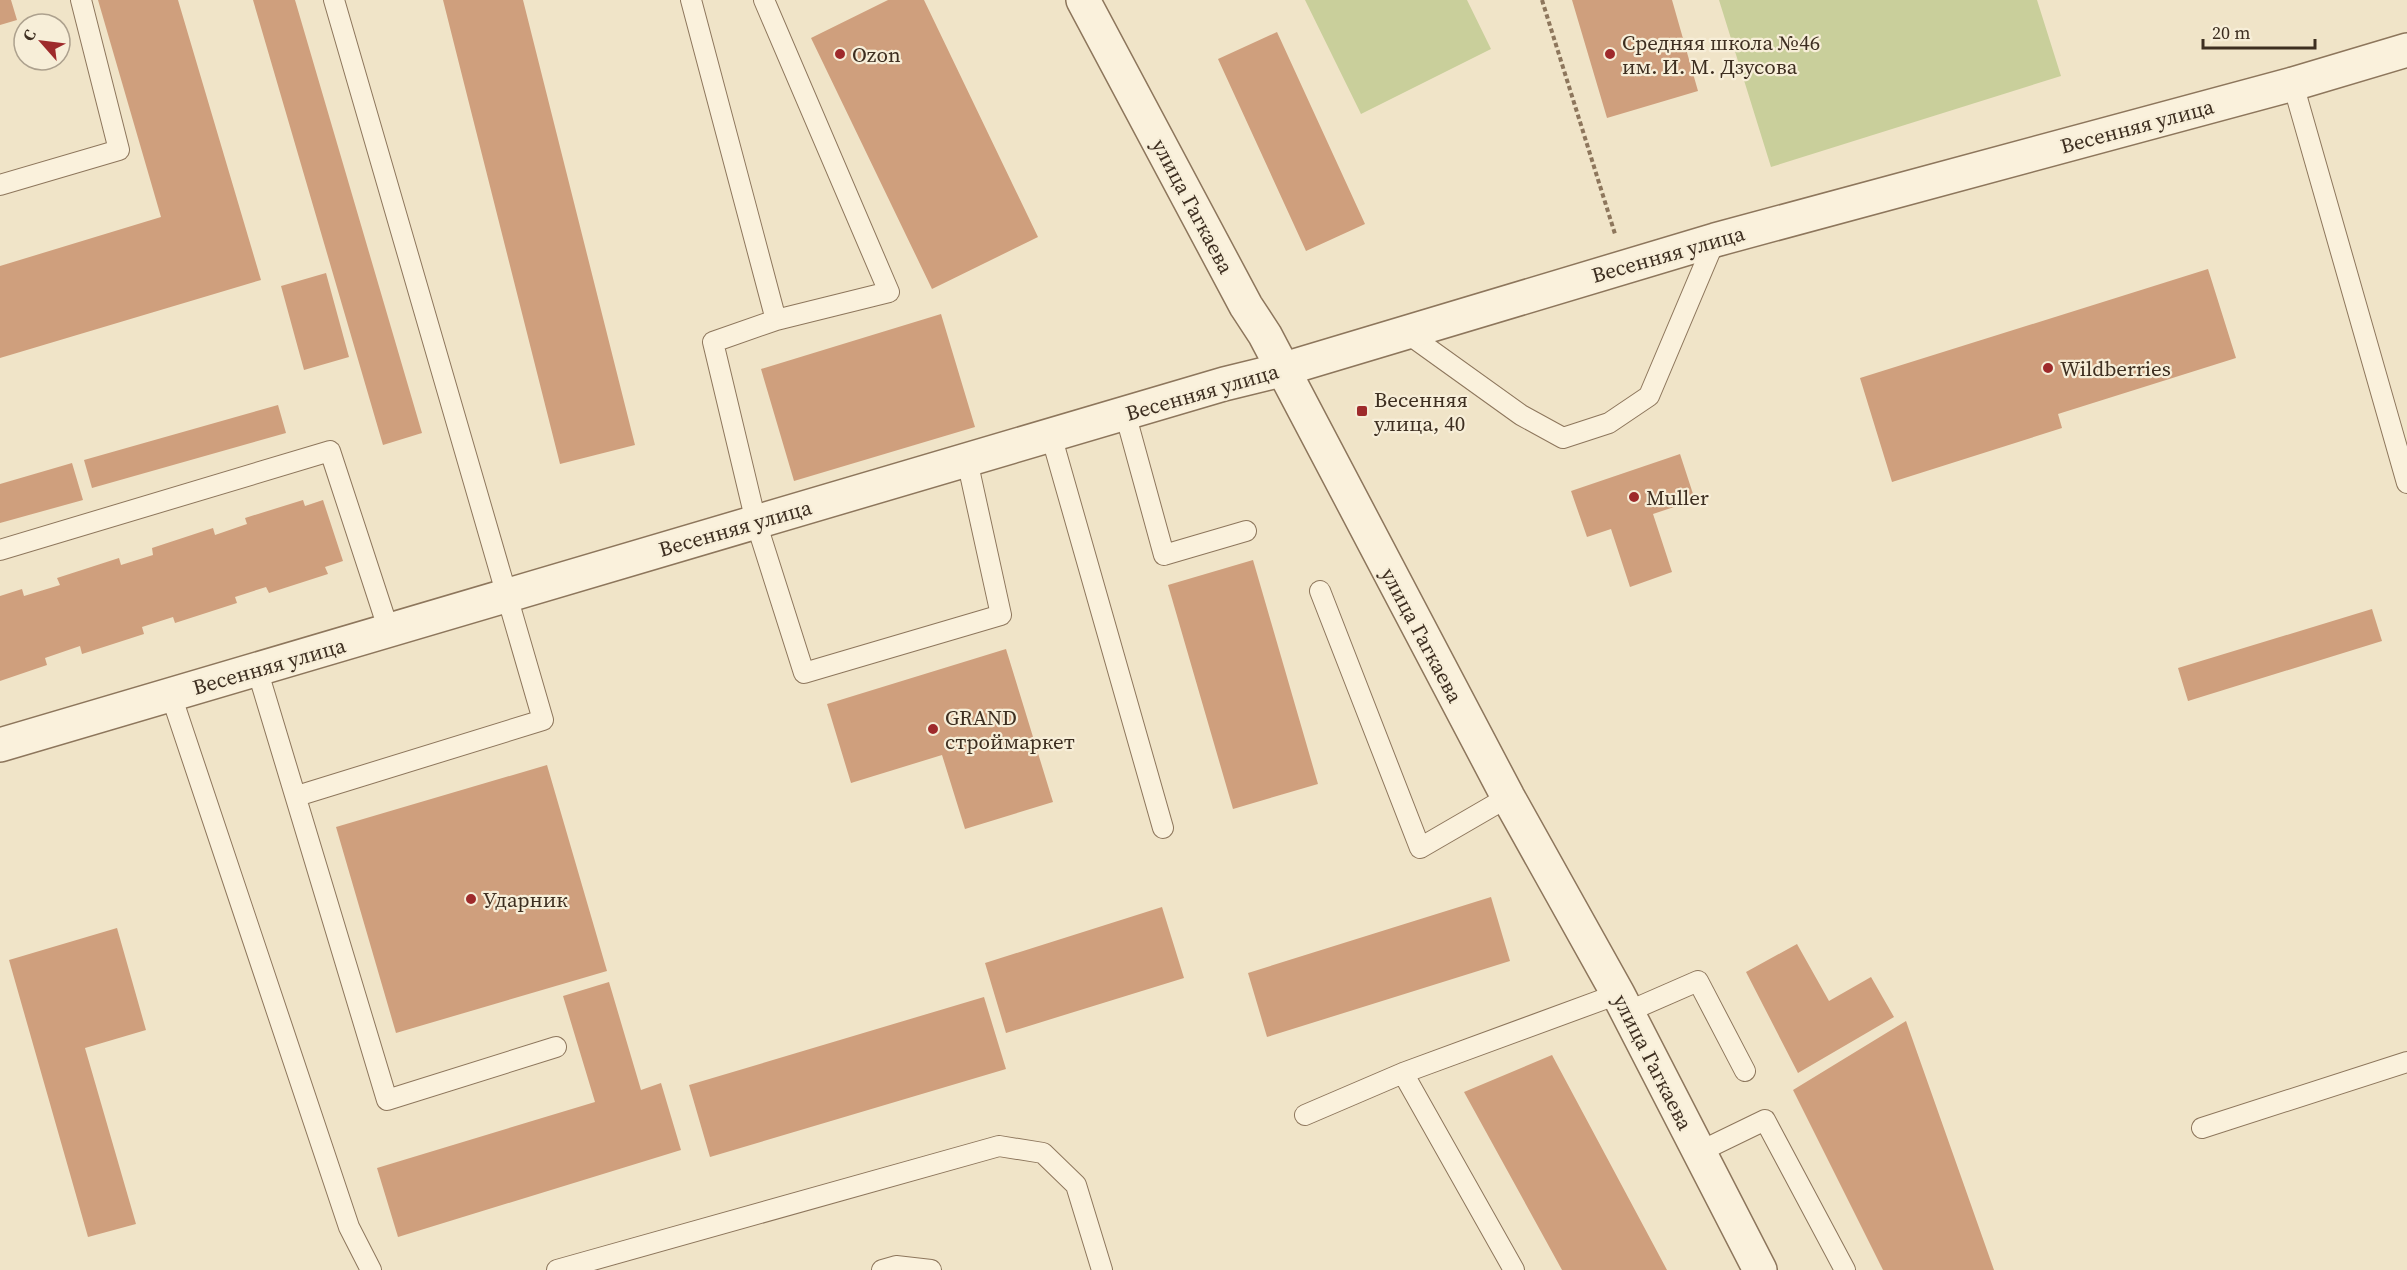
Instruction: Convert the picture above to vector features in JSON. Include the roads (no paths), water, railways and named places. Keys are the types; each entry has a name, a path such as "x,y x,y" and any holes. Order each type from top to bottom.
{"street":[{"name":"улица Гагкаева","path":"1083,0 1246,306 1265,335 1281,370 1508,797 1623,1003 1760,1270"},
{"name":"Весенняя улица","path":"0,746 1125,413 1281,370 1625,266 2293,84 2407,50"}],"lane":[{"path":"0,185 119,150 81,0"},
{"path":"297,796 543,720 334,0"},
{"path":"691,0 776,320"},
{"path":"764,0 889,292 776,320 713,342 756,522 804,673 1001,615 967,460"},
{"path":"2293,84 2407,483"},
{"path":"1404,331 1521,416 1563,438 1609,423 1649,396 1715,240"},
{"path":"1125,413 1164,555 1246,531"},
{"path":"1051,435 1163,828"},
{"path":"0,550 330,451 389,630"},
{"path":"1320,591 1420,848 1508,797"},
{"path":"257,669 387,1100 556,1047"},
{"path":"171,695 349,1227 371,1270"},
{"path":"1305,1115 1403,1073 1698,981 1745,1071"},
{"path":"2202,1128 2407,1062"},
{"path":"1403,1073 1514,1270"},
{"path":"1699,1152 1765,1120 1845,1270"},
{"path":"557,1270 999,1146 1043,1153 1076,1185 1102,1270"},
{"path":"882,1270 897,1266 931,1270"}],"place":[{"name":"Ozon","path":"840,54"},
{"name":"Средняя школа №46 им. И. М. Дзусова","path":"1610,54"},
{"name":"Wildberries","path":"2048,368"},
{"name":"Весенняя улица, 40","path":"1362,411"},
{"name":"Muller","path":"1634,497"},
{"name":"GRAND строймаркет","path":"933,729"},
{"name":"Ударник","path":"471,899"}]}
